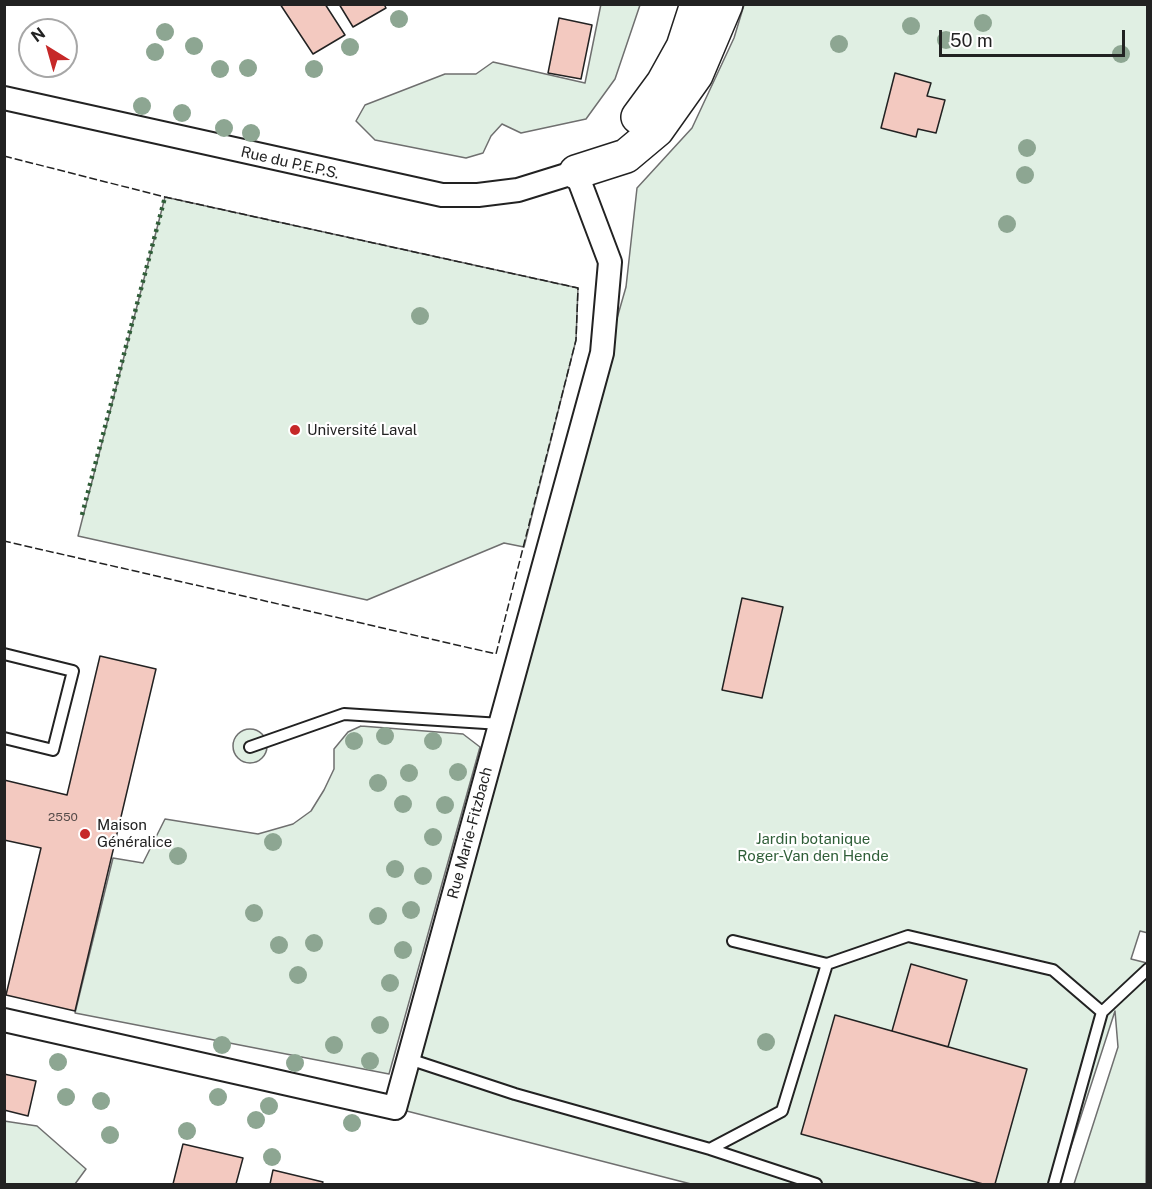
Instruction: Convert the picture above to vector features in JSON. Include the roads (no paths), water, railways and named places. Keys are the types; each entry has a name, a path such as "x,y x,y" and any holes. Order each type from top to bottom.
{"highway":[{"path":"576,172 643,113 683,47 697,4"},
{"path":"576,172 626,156 657,130 696,75 726,4"}],"street":[{"name":"Rue du P.E.P.S.","path":"4,98 442,195 478,195 518,190 576,172"},
{"name":"Rue Marie-Fitzbach","path":"4,1020 395,1108 602,353 610,262 576,172"}],"lane":[{"path":"4,654 73,671 53,750 4,738"},
{"path":"250,747 344,714 501,724"},
{"path":"733,941 827,964 908,936 1053,970 1102,1012"},
{"path":"710,1149 782,1111 827,964"},
{"path":"1054,1185 1102,1012 1148,969"},
{"path":"408,1059 515,1094 710,1149 816,1185"}],"place":[{"name":"Université Laval","path":"295,430"},
{"name":"Maison Généralice","path":"85,834"}],"park label":[{"name":"Jardin botanique Roger-Van den Hende","path":"813,848"}]}
